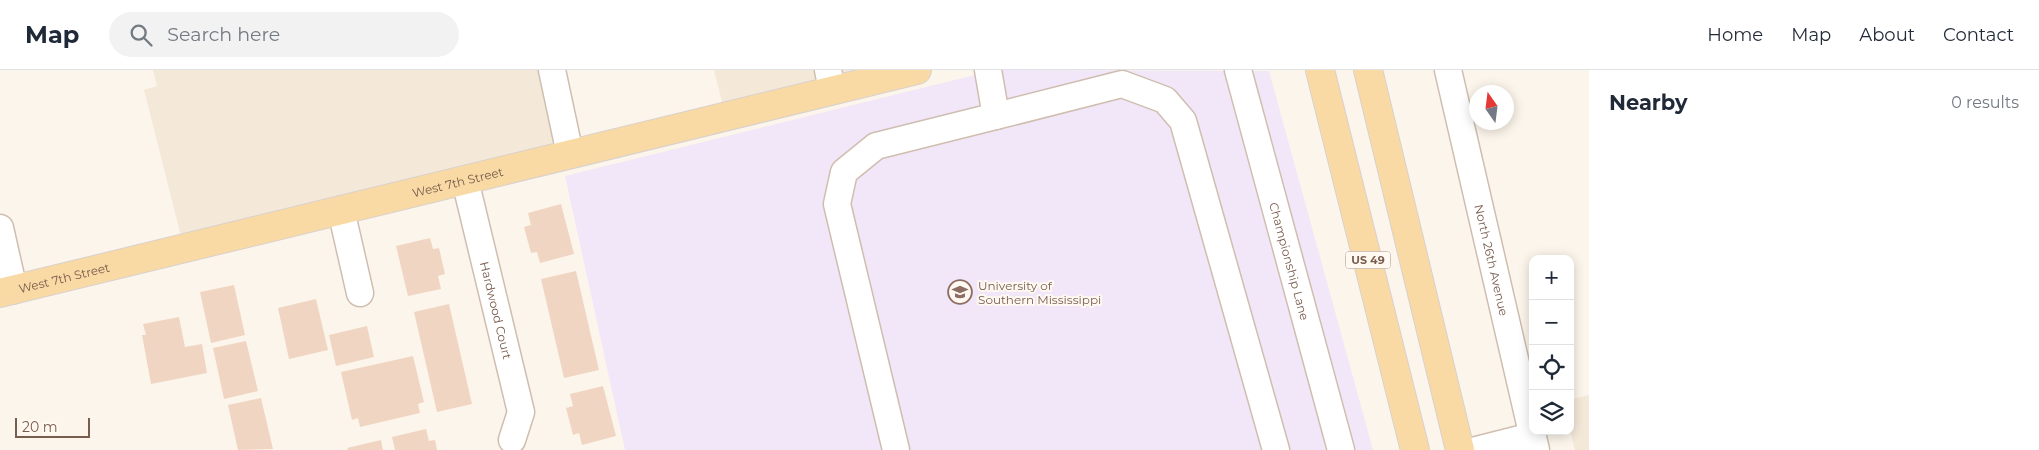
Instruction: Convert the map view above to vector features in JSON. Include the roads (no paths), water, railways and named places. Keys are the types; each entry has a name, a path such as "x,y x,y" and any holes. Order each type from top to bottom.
{"main road":[{"name":"West 7th Street","path":"7,291 570,154 830,80 917,70"},
{"name":"US 49","path":"1320,70 1415,450"},
{"path":"1368,70 1460,450"}],"street":[{"path":"552,70 570,154"},
{"path":"988,70 996,116"},
{"name":"Championship Lane","path":"1238,70 1341,450"},
{"name":"North 26th Avenue","path":"1448,70 1534,443"},
{"path":"896,450 837,204 844,172 876,146 1122,84 1165,100 1183,121 1276,450"},
{"name":"Hardwood Court","path":"465,180 521,412 512,440"},
{"path":"340,210 360,293"},
{"path":"0,228 7,291"},
{"path":"1476,450 1534,443"}],"place":[{"name":"University of Southern Mississippi","path":"960,292"}]}
